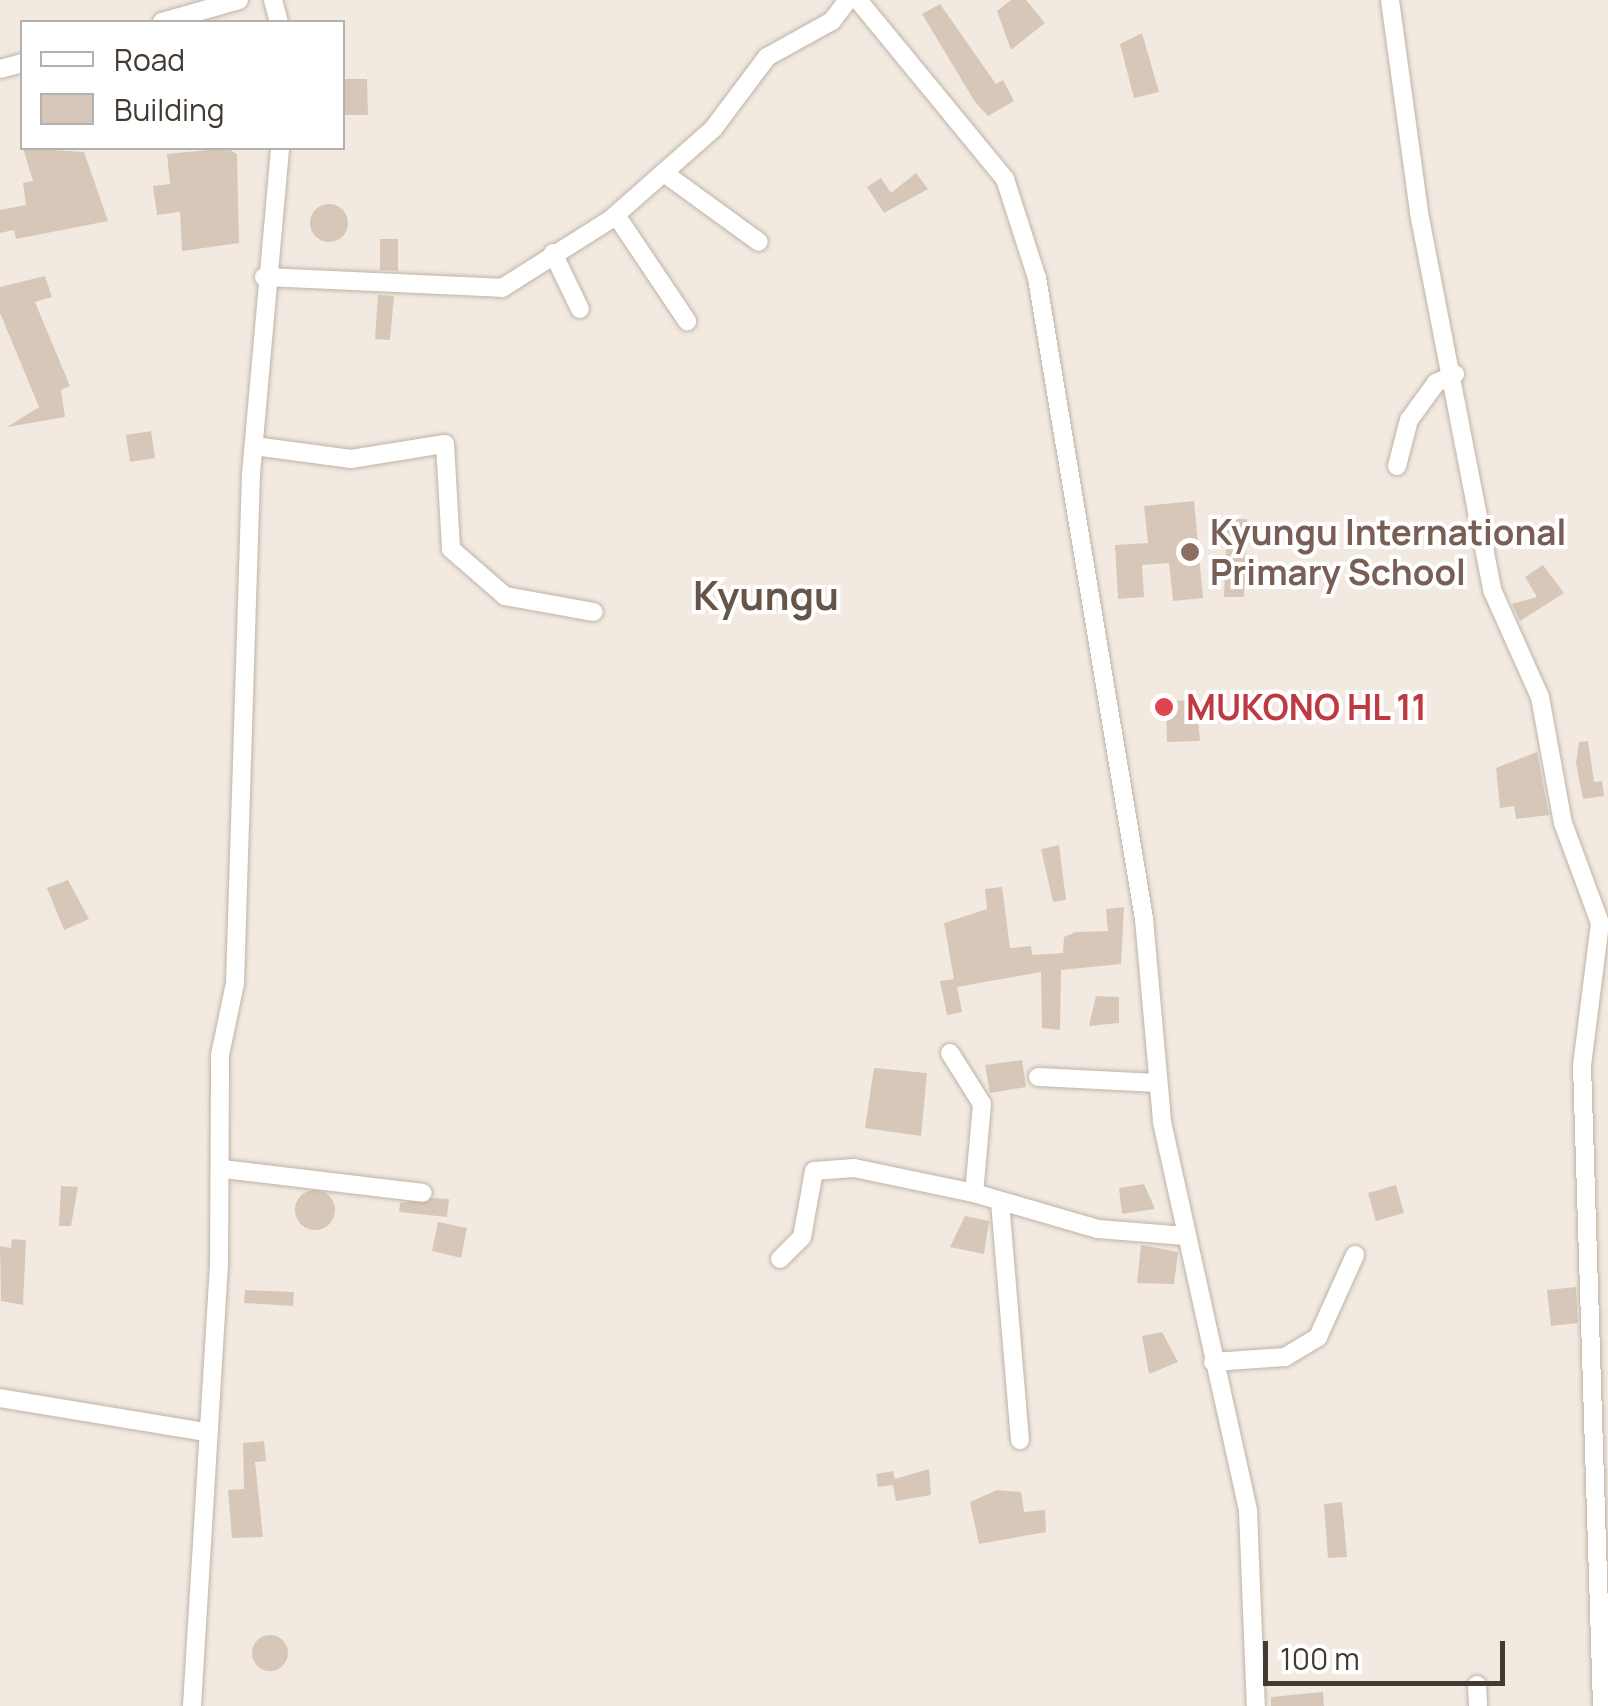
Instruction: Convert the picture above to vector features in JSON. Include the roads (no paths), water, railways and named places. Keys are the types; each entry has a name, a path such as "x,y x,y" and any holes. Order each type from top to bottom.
{"street":[{"path":"169,20 239,0"},
{"path":"264,277 502,288 616,215 734,108 767,57 832,21 848,0"},
{"path":"858,0 1004,179 1024,226 1144,919 1158,1082 1186,1236 1248,1511 1256,1706"},
{"path":"1390,0 1419,213 1455,374 1493,592 1540,696 1563,824 1600,924 1582,1066 1603,1700"},
{"path":"192,1706 223,1169 220,1055 235,983 254,446 264,277 280,150"},
{"path":"664,173 759,242"},
{"path":"616,215 687,321"},
{"path":"552,253 580,310"},
{"path":"1397,466 1409,420 1436,383 1455,374"},
{"path":"254,446 352,458 445,444 451,549 504,596 594,612"},
{"path":"950,1053 982,1104 974,1193"},
{"path":"1038,1077 1158,1082"},
{"path":"780,1259 802,1237 814,1171 854,1168 974,1193 1124,1234 1186,1236"},
{"path":"223,1169 423,1193"},
{"path":"1000,1202 1020,1440"},
{"path":"1213,1362 1286,1358 1318,1337 1354,1256"},
{"path":"0,1398 206,1432"},
{"path":"1477,1685 1478,1706"}],"place":[{"name":"Kyungu International Primary School","path":"1190,552"},
{"name":"MUKONO HL 11","path":"1164,707"}],"district":[{"name":"Kyungu","path":"766,595"}]}
